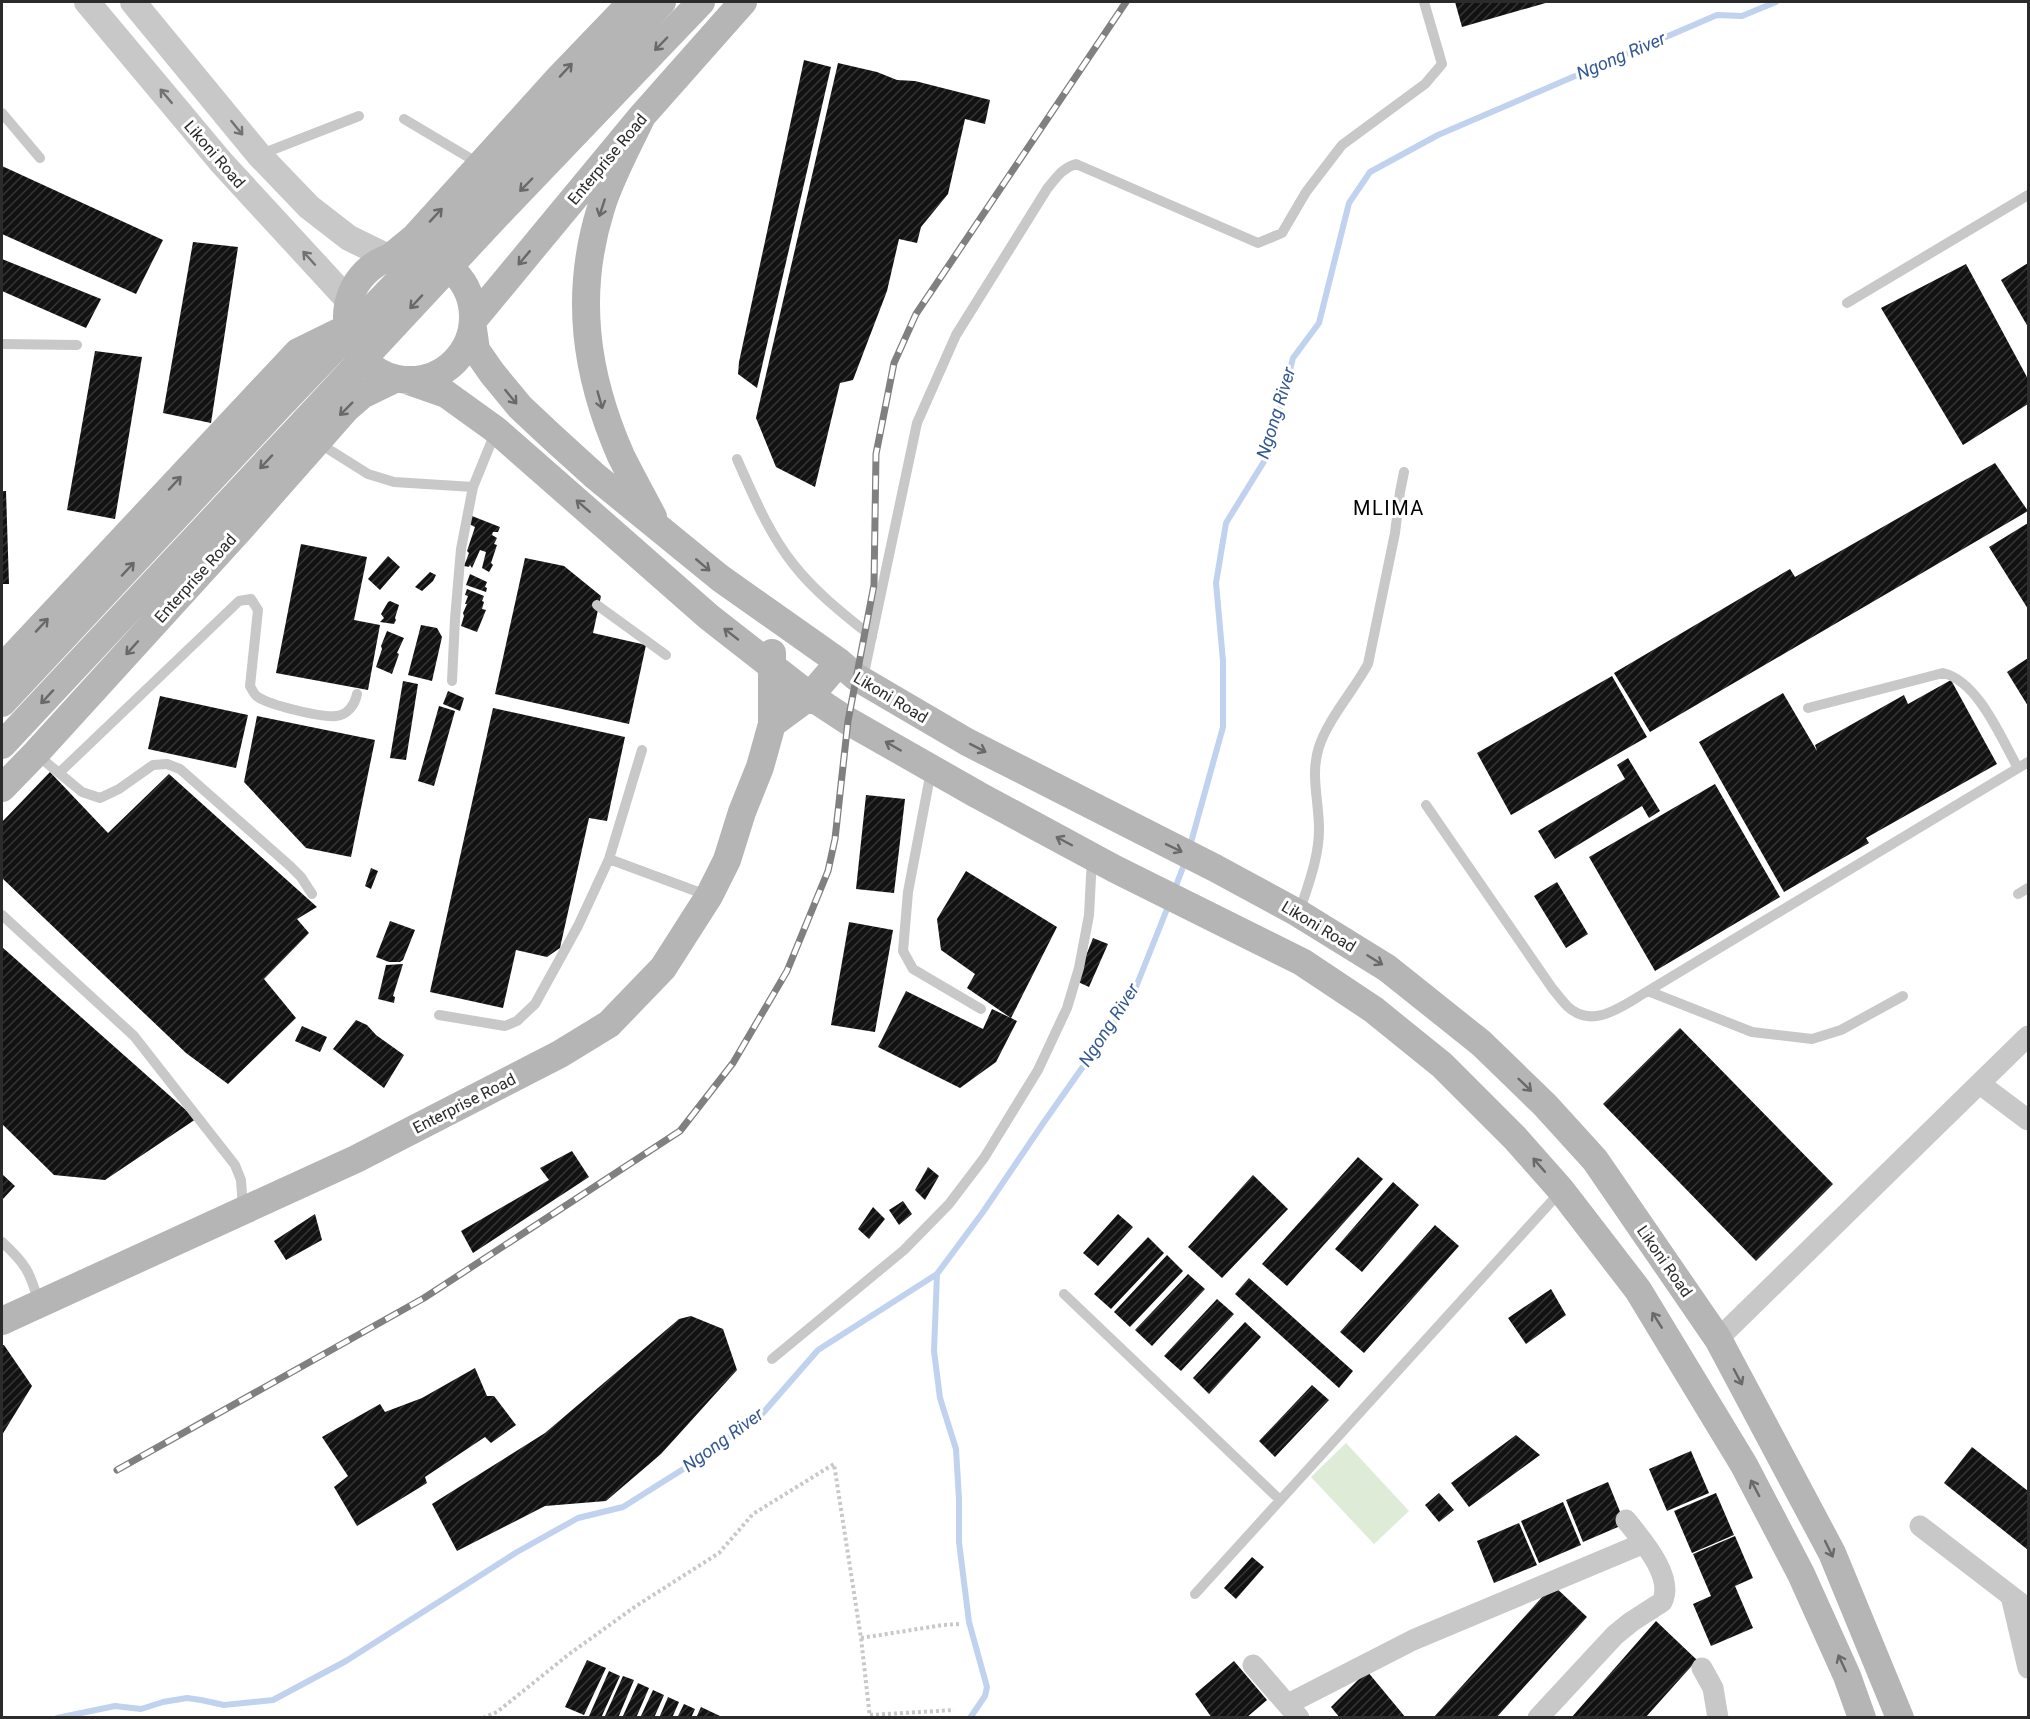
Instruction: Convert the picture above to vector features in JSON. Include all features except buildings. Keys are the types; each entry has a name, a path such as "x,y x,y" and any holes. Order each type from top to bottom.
{"main road":[{"path":"632,2 415,237 391,256 370,267 363,275 357,283 348,314 355,348 369,366 381,374 446,394 464,405 496,430 709,617 810,696 848,721 1104,863 1302,962 1374,1010 1442,1065 1515,1138 1561,1190 1638,1290 1744,1465 1801,1574 1848,1676 1862,1718"},
{"path":"2,703 662,2"},
{"path":"2,745 491,222 701,2"},
{"name":"Enterprise Road","path":"473,324 642,116 743,2"},
{"path":"642,116 618,165 590,249 585,290 586,328 592,372 605,416 622,457 658,527"},
{"path":"391,256 413,253 433,257 450,267 463,281 472,300 473,324 467,346 456,360 443,372 426,378 402,380"},
{"path":"2,668 298,352 348,314"},
{"name":"Likoni Road","path":"473,324 476,350 520,407 552,437 720,578 863,681 967,742 1215,868 1298,913 1387,968 1481,1043 1545,1105 1595,1160 1718,1339 1832,1553 1900,1718"},
{"path":"464,405 464,394 470,383 484,374 492,373"},
{"name":"Enterprise Road","path":"2,788 241,528 346,409 362,395 402,380"},
{"name":"Enterprise Road","path":"2,1321 356,1159 560,1054 609,1024 663,968 699,915 727,860 742,812 760,767 772,724 771,614"},
{"path":"772,724 810,696 839,662"}],"street":[{"name":"Likoni Road","path":"87,2 348,314"},
{"path":"133,2 259,155 309,207 334,228 364,247 391,256"},
{"path":"1718,1339 2028,1036"},
{"path":"1980,1084 2028,1120"},
{"path":"1538,1718 1615,1635 1662,1602 1666,1588 1665,1580 1644,1543 1626,1520"},
{"path":"1920,1526 2028,1609"},
{"path":"1253,1665 1294,1711 1413,1640 1644,1543"},
{"path":"2011,1596 2028,1668"},
{"path":"1702,1668 1713,1688 1718,1718"}],"lane":[{"path":"863,681 917,423 956,334 1047,189 1061,172 1076,164 1257,243 1282,233 1306,192 1342,145 1425,84 1442,64 1424,2"},
{"path":"2,113 40,158"},
{"path":"259,155 358,116"},
{"path":"404,119 481,165"},
{"path":"1847,303 2028,195"},
{"path":"2,344 77,345"},
{"path":"452,681 454,619 461,549 473,487 496,430"},
{"path":"316,442 368,474 394,482 473,487"},
{"path":"737,459 760,512 793,564 821,596 872,637"},
{"path":"1298,913 1316,860 1319,828 1315,766 1319,747 1326,731 1368,664 1395,533 1404,472"},
{"path":"59,773 239,601 251,599 258,610 250,686 256,696 266,702 298,711 336,716 347,712 355,702 357,693"},
{"path":"597,605 666,655"},
{"path":"1426,805 1534,964 1569,1008 1589,1018 1607,1014 2024,765 1976,695 1963,681 1952,675 1943,673 1809,708"},
{"path":"439,1015 505,1026 517,1021 535,1004 578,926 609,859 642,750"},
{"path":"36,753 82,792 100,798 119,789 153,765 166,764 180,769 290,866 301,877 312,894"},
{"path":"932,768 908,892 903,951 913,969 981,1009"},
{"path":"609,859 709,896"},
{"path":"772,1359 904,1250 949,1204 984,1158 1038,1070 1067,1008 1104,863"},
{"path":"2018,894 2028,888"},
{"path":"2,915 134,1036 235,1165 241,1180 243,1210"},
{"path":"1648,991 1752,1032 1812,1039 1841,1030 1903,996"},
{"path":"1195,1594 1561,1190"},
{"path":"2,1242 22,1260 31,1276 39,1304"},
{"path":"1064,1294 1280,1500"}],"path":[{"path":"483,1718 497,1712 568,1655 636,1606 719,1553 753,1514 834,1464 861,1638 870,1716 954,1710"},
{"path":"861,1638 958,1624"}],"green space":[{"path":"1346,1443 1409,1511 1374,1544 1311,1477"}],"waterway":[{"name":"Ngong River","path":"1190,846 1223,727 1223,661 1216,583 1226,523 1268,455 1293,358 1319,323 1349,203 1370,172 1438,135 1717,15 1742,16 1776,2"},
{"name":"Ngong River","path":"1174,891 1185,862"},
{"name":"Ngong River","path":"57,1718 115,1706 141,1709 187,1698 224,1705 273,1700 346,1661 517,1552 578,1518 623,1507 696,1461 763,1413 818,1350 937,1274 983,1212 1132,997 1169,904"},
{"path":"937,1274 934,1351 940,1398 956,1449 959,1542 969,1622 987,1687 985,1696 970,1718"}],"railway":[{"path":"117,1470 424,1298 680,1131 733,1063 787,971 828,871 835,839 848,721 874,585 876,454 894,363 916,314 1126,2"}],"district":[{"name":"MLIMA","path":"1389,508"}]}
